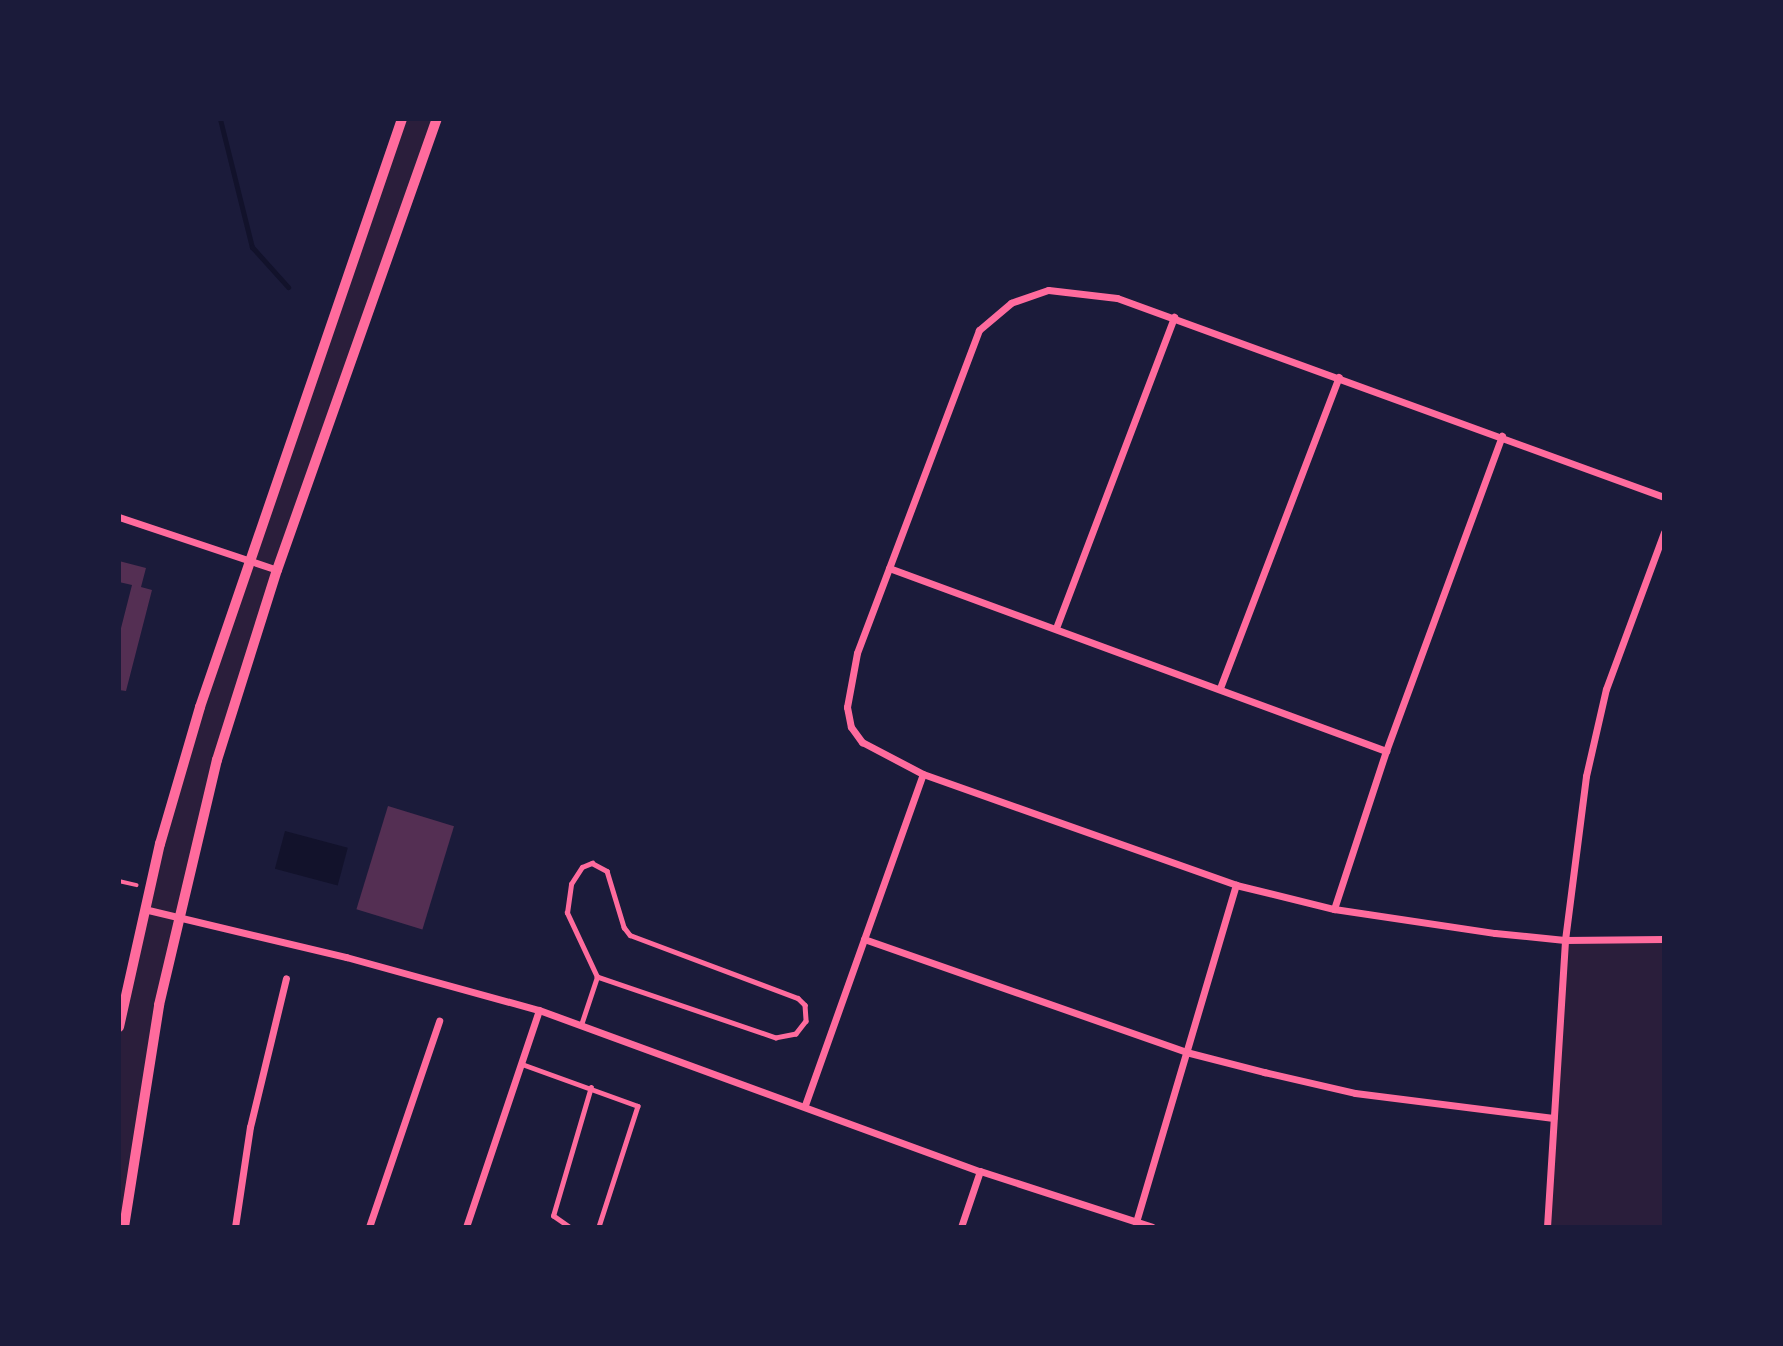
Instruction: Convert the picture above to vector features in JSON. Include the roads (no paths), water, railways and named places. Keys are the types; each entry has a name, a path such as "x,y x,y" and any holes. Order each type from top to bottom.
{"street":[{"path":"119,1027 149,888 179,777 248,560 402,119"},
{"path":"124,1227 143,1090 177,916 217,760 277,570 437,119"},
{"path":"1664,497 1174,317 1090,291 1048,290 1011,303 979,330 849,682 851,727 862,742 923,774 1236,885 1334,909 1565,940 1664,939"},
{"path":"1056,628 1174,317"},
{"path":"1220,688 1339,377"},
{"path":"1334,909 1386,751 1502,436"},
{"path":"119,517 277,570"},
{"path":"1547,1227 1565,940 1595,735 1611,677 1664,532"},
{"path":"889,568 1386,751"},
{"path":"804,1105 923,774"},
{"path":"1136,1222 1236,885"},
{"path":"144,909 539,1010 980,1171 1152,1227"},
{"path":"864,939 1186,1052 1355,1093 1553,1118"},
{"path":"235,1227 250,1126 286,978"},
{"path":"466,1227 539,1010"},
{"path":"369,1227 439,1021"},
{"path":"961,1227 980,1171"},
{"path":"1115,1227 1118,1217"}],"lane":[{"path":"581,1025 597,977 567,913 571,884 582,867 592,863 607,871 630,935 798,998 804,1005 806,1021 796,1034 776,1038 597,977"},
{"path":"521,1063 634,1102 639,1110 599,1227"},
{"path":"569,1227 559,1224 553,1216 591,1087"}],"waterway":[{"path":"220,119 252,247 288,287"}]}
